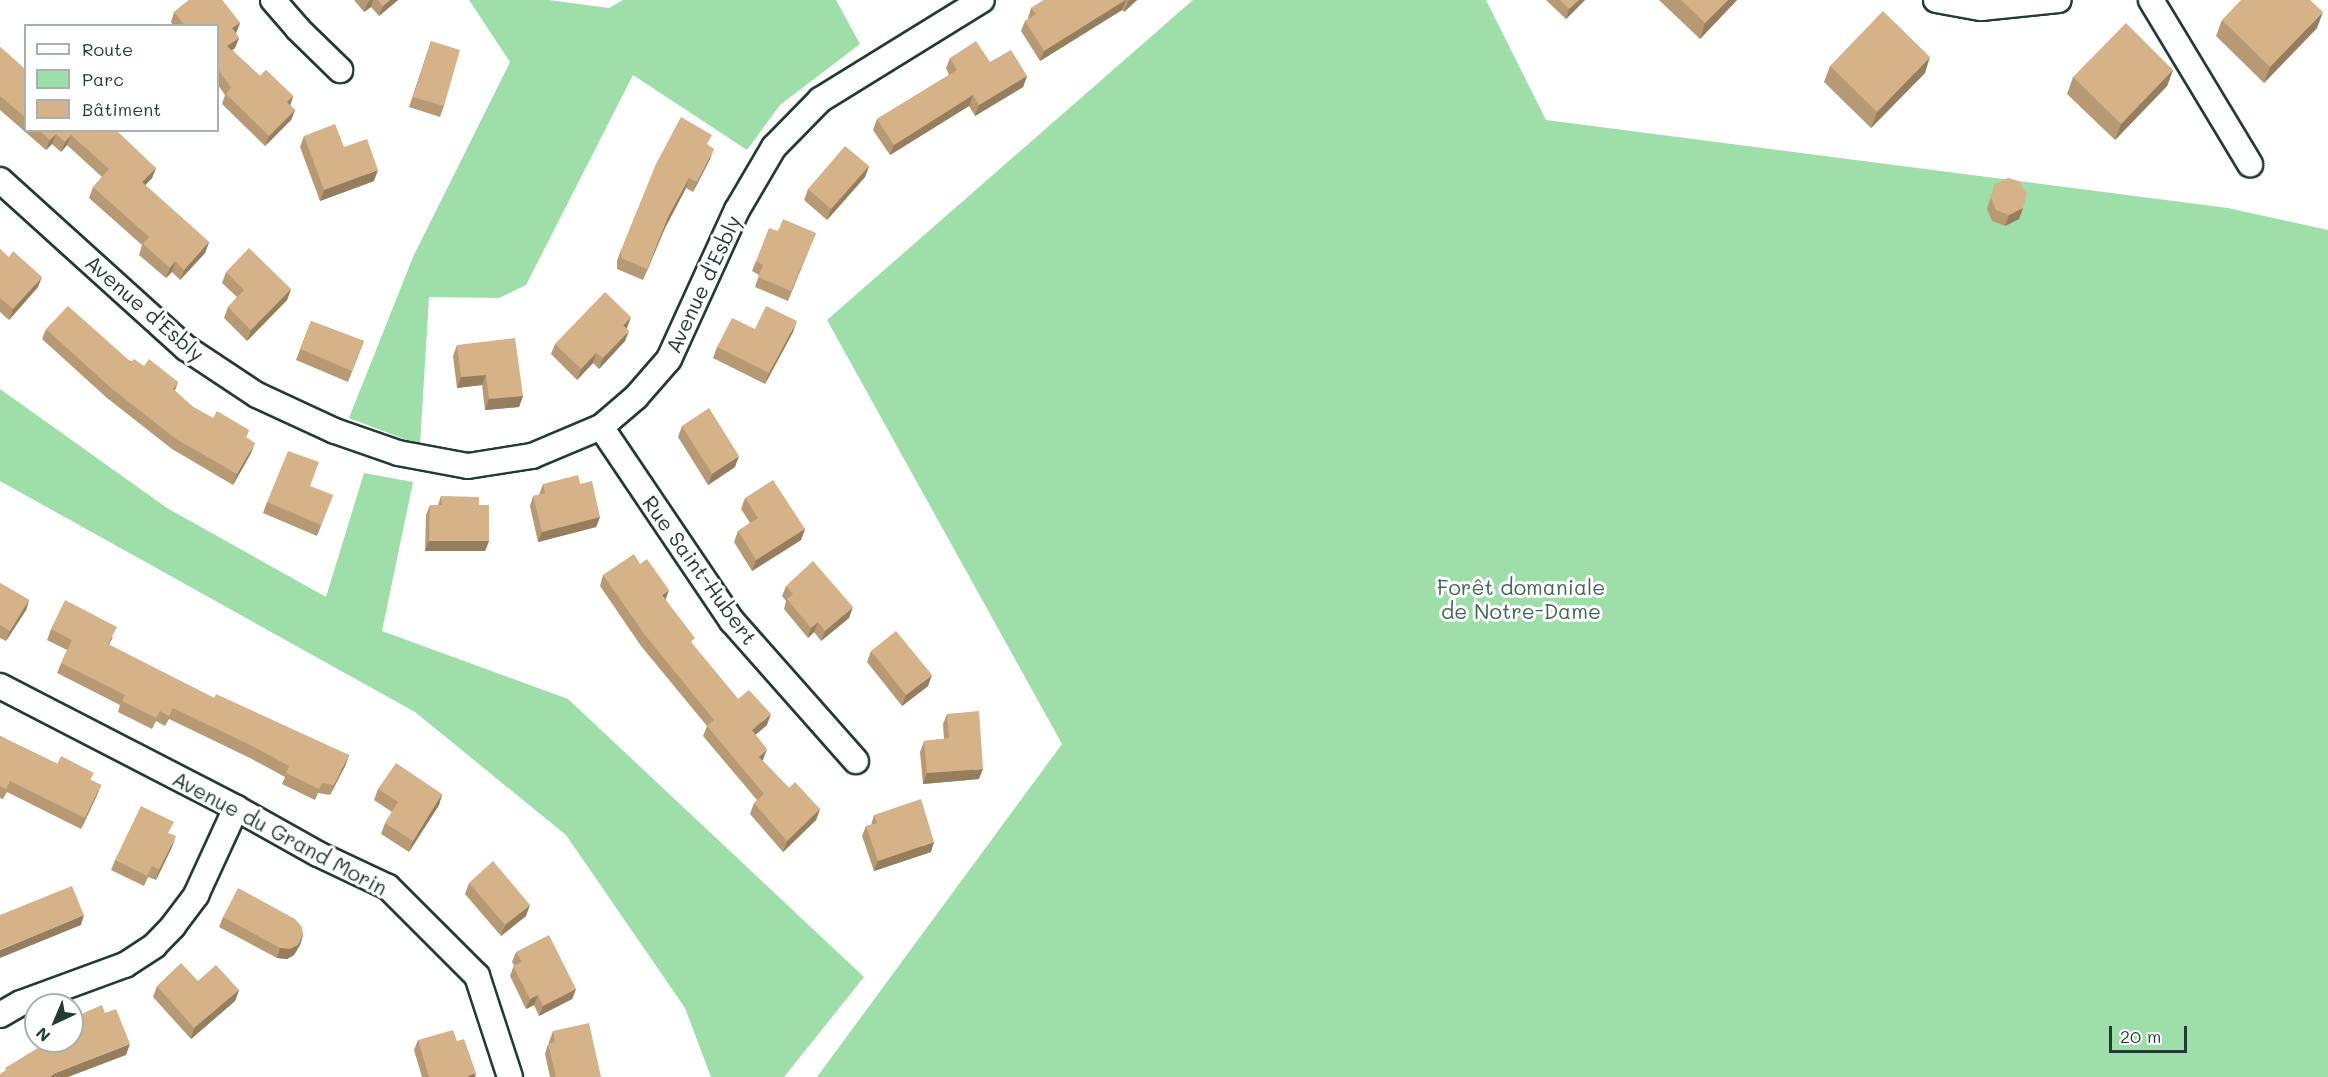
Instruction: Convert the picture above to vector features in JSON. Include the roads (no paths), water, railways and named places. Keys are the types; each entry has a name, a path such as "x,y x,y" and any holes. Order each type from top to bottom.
{"street":[{"path":"273,0 298,29 340,70"},
{"name":"Avenue d'Esbly","path":"0,180 186,348 257,395 335,431 398,453 468,466 532,456 601,427 636,397 669,358 737,210 774,147 820,100 982,0"},
{"path":"1936,0 1981,8 2059,0"},
{"path":"2151,0 2250,164"},
{"name":"Rue Saint-Hubert","path":"601,427 732,621 856,761"},
{"name":"Avenue du Grand Morin","path":"0,686 236,808 318,854 388,887 477,976 510,1077"},
{"path":"0,1015 21,1003 125,965 154,946 173,926 196,895 236,808"}],"park label":[{"name":"Forêt domaniale de Notre-Dame","path":"1521,599"}]}
